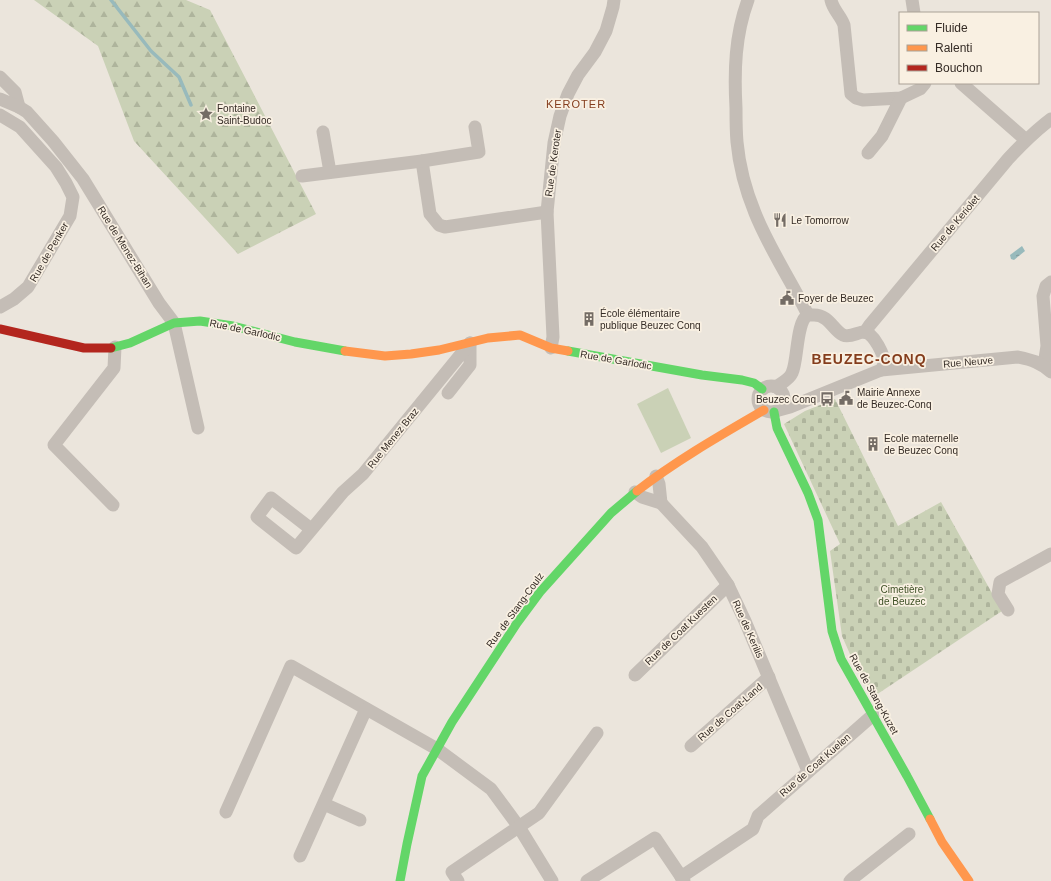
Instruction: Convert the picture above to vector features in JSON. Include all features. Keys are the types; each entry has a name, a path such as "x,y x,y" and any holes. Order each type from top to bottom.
{"street":[{"path":"748,0 742,15 735,61 737,142 742,170 750,199 761,228 808,315"},
{"path":"831,0 844,25 851,94 856,98 863,100 901,98 920,89 924,84"},
{"path":"912,0 914,12"},
{"name":"Rue de Keroter","path":"551,348 553,337 547,212 554,143 560,116 568,94 578,75 595,52 606,31 613,3"},
{"path":"0,77 15,92 19,107"},
{"path":"962,84 1026,140"},
{"path":"868,153 882,136 901,98"},
{"name":"Rue de Menez-Bihan","path":"0,100 19,107 27,112 83,180 159,303 174,323 198,428"},
{"name":"Rue de Penker","path":"0,115 20,127 56,167 73,197 70,216 28,287 14,300 0,307"},
{"name":"Rue de Keriolet","path":"865,332 1008,159 1026,140 1051,119"},
{"path":"302,176 479,152 475,127"},
{"path":"323,132 330,172"},
{"path":"422,160 430,214 439,225 445,227 547,212"},
{"path":"1047,368 1047,346 1043,296 1046,286 1051,282"},
{"path":"776,387 788,379 792,374 800,326 808,315 816,314 824,317 843,335 847,336 865,332 870,334 875,340 883,358 884,365 881,370"},
{"name":"Rue de Garlodic","path":"0,329 84,348 109,349 130,343 174,323 200,321 233,326 325,348 385,356 432,351 488,338 520,335 551,348 702,375 742,380 754,383 762,389"},
{"path":"448,392 470,365 470,343"},
{"name":"Rue Menez Braz","path":"311,529 342,492 363,474 470,343"},
{"path":"113,505 54,445 114,368 116,347"},
{"name":"Rue Neuve","path":"772,410 790,407 881,370 1018,357 1034,361 1047,368"},
{"path":"769,386 776,387 782,392 784,399 782,407 772,410 761,407 758,400 762,389 769,386"},
{"name":"Rue de Stang-Coulz","path":"400,881 422,776 452,722 517,623 540,592 611,513 635,492 656,476 736,426 772,410"},
{"name":"Rue de Stang-Kuzet","path":"772,410 776,428 808,493 818,520 832,631 840,659 873,715 942,842 969,881"},
{"path":"656,476 659,484 661,503"},
{"name":"Rue de Kerilis","path":"635,492 642,497 661,503 702,547 728,585 745,621 808,771"},
{"path":"1008,610 998,594 1000,582 1051,554"},
{"name":"Rue de Coat Kuesten","path":"635,675 728,585"},
{"path":"226,812 291,666 437,749 491,789 519,827 552,881"},
{"name":"Rue de Coat-Land","path":"691,746 769,678"},
{"path":"300,856 366,709"},
{"name":"Rue de Coat Kuelen","path":"682,879 753,829 758,816 873,715"},
{"path":"458,881 452,872 539,813 598,733"},
{"path":"324,804 360,820"},
{"path":"850,881 909,834"},
{"path":"587,881 655,838 682,879"}],"green space":[{"path":"34,0 186,0 210,10 316,214 238,254 134,141 98,46"},
{"path":"668,388 691,438 661,453 637,404"},
{"name":"Cimetière de Beuzec","path":"835,399 898,526 941,502 1002,611 873,697 853,661 842,636 830,551 840,544 784,424 805,411"}],"water":[{"path":"1022,246 1025,251 1014,260 1011,259 1010,255"}],"waterway":[{"path":"111,0 151,51 179,77 191,105"}],"traffic: fast":[{"path":"111,348 130,343 174,323 200,321 233,326 295,342 345,351"},
{"path":"568,351 702,375 742,380 754,383 762,389"},
{"path":"774,412 777,428 808,493 818,520 832,631 841,659 930,819"},
{"path":"400,881 422,776 452,722 517,623 540,592 611,513 637,491"}],"traffic: slow":[{"path":"345,351 385,356 411,354 439,350 488,338 520,335 551,348 568,351"},
{"path":"637,491 683,458 764,410"},
{"path":"930,819 942,842 969,881"}],"traffic: jam":[{"path":"0,329 84,348 111,348"}],"place":[{"name":"Fontaine Saint-Budoc","path":"206,114"},
{"name":"Le Tomorrow","path":"780,220"},
{"name":"Foyer de Beuzec","path":"787,298"},
{"name":"École élémentaire publique Beuzec Conq","path":"589,319"},
{"name":"Mairie Annexe de Beuzec-Conq","path":"846,398"},
{"name":"Beuzec Conq","path":"827,399"},
{"name":"Ecole maternelle de Beuzec Conq","path":"873,444"}],"district":[{"name":"KEROTER","path":"576,104"},
{"name":"BEUZEC-CONQ","path":"869,359"}]}
